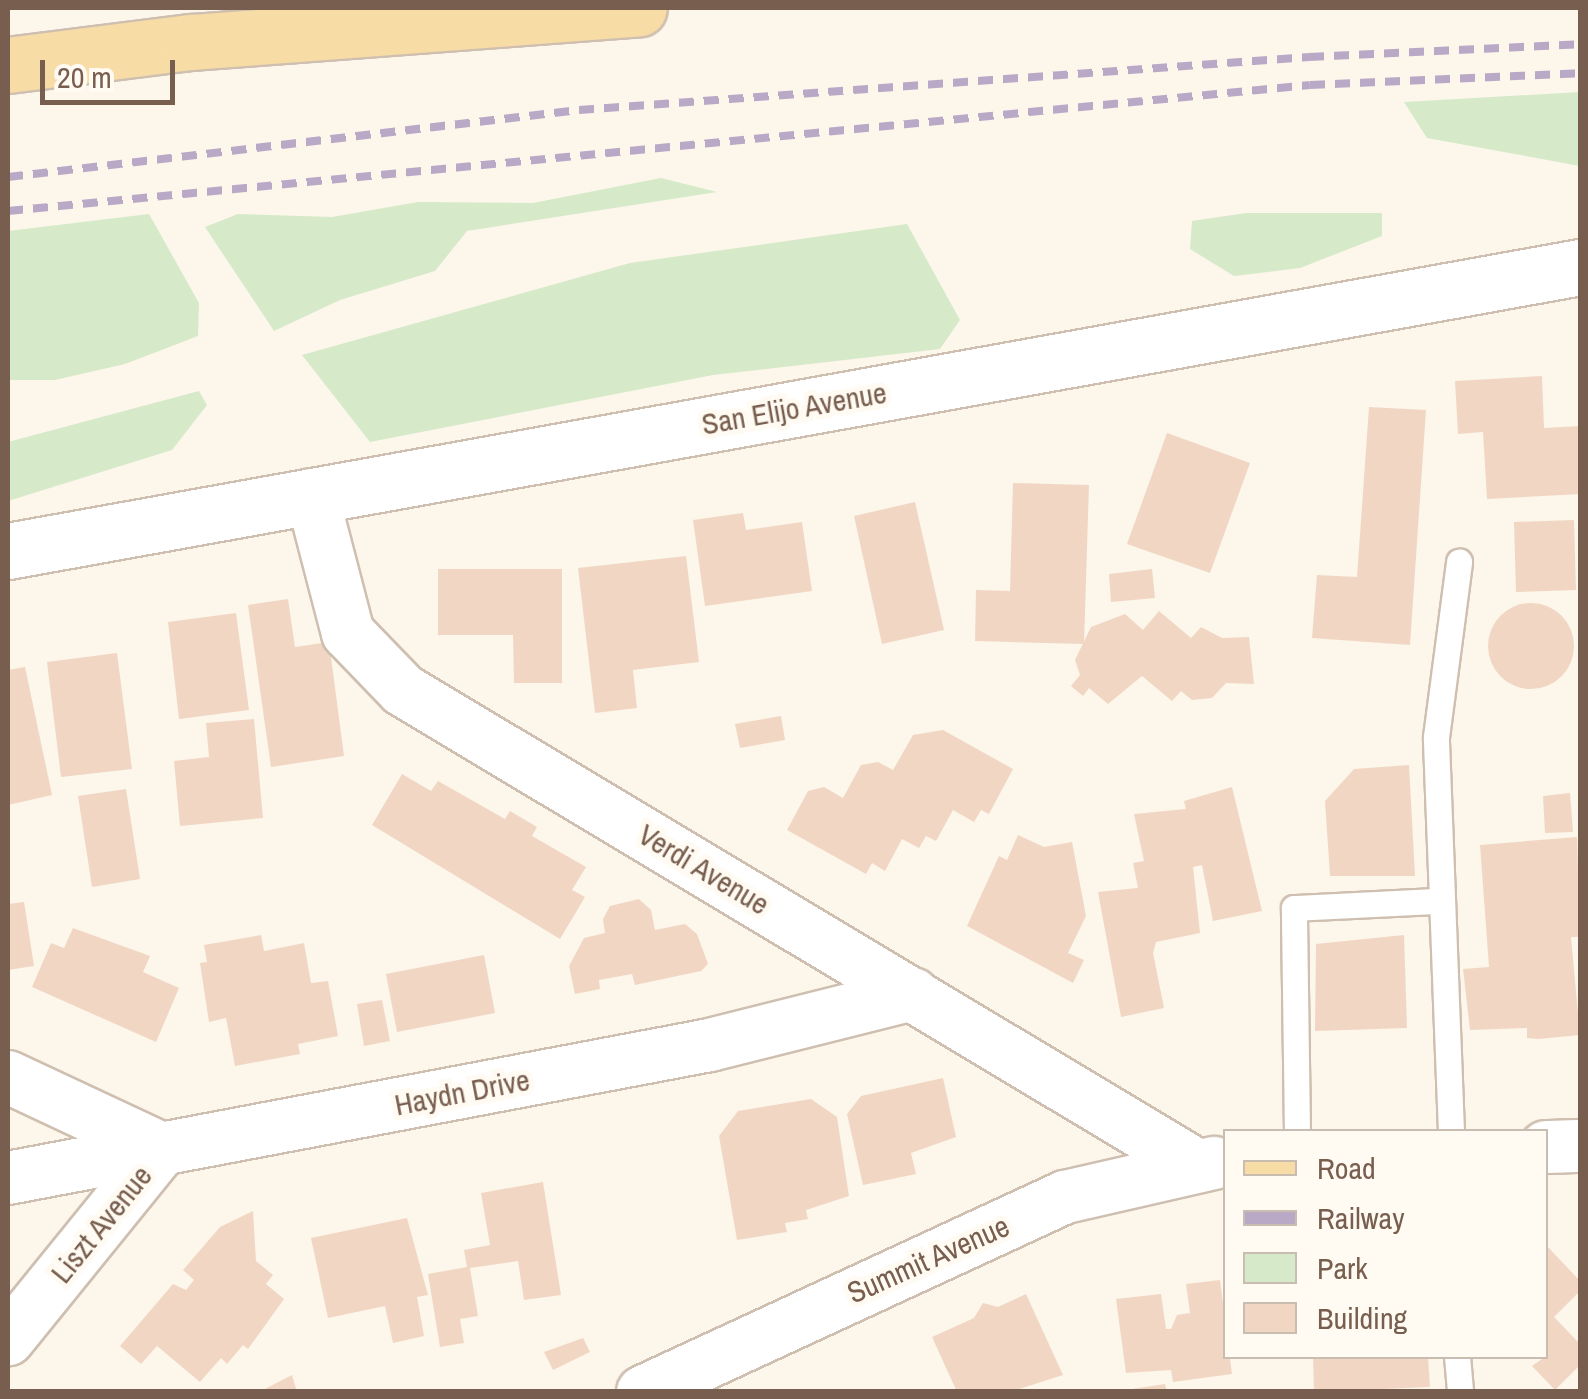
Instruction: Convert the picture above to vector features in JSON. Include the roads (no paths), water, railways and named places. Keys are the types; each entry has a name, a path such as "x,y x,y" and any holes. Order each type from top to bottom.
{"main road":[{"path":"8,64 191,42 639,8"},
{"name":"San Elijo Avenue","path":"8,551 1580,266"}],"street":[{"name":"Verdi Avenue","path":"312,495 348,633 402,690 913,994 1210,1163"},
{"name":"Haydn Drive","path":"8,1178 710,1045 913,994"},
{"name":"Liszt Avenue","path":"8,1077 162,1150 8,1339"},
{"path":"1548,1148 1580,1146"},
{"name":"Summit Avenue","path":"643,1392 1065,1196 1210,1163"}],"lane":[{"path":"1450,1129 1438,901 1436,737 1459,562"},
{"path":"1297,1129 1294,908 1438,901"},
{"path":"1458,1359 1460,1392"}],"railway":[{"path":"8,177 579,110 1309,57 1580,44"},
{"path":"8,211 1310,85 1580,73"}]}
